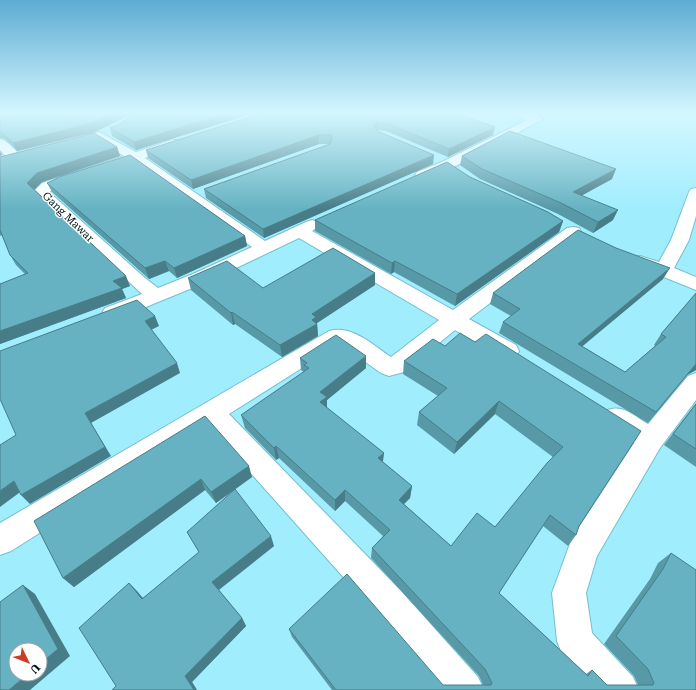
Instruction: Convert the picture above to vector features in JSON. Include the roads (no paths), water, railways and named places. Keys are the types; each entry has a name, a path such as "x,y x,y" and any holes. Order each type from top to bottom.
{"street":[{"path":"1,144 7,159 19,172"},
{"path":"118,144 263,247"},
{"name":"Gang Mawar","path":"157,296 138,282 40,192 48,186 61,181 174,144"},
{"path":"405,182 447,165 486,144"},
{"path":"7,159 29,153"},
{"path":"432,156 464,176"},
{"path":"191,197 206,192"},
{"path":"663,271 680,240 696,192"},
{"path":"95,320 157,296 329,218"},
{"path":"300,231 453,320 486,337 531,365"},
{"path":"0,540 337,336 346,338 389,368 393,368 453,320 574,231"},
{"path":"625,255 696,284"},
{"path":"620,690 575,641 569,593 583,549 651,440 696,382"},
{"path":"596,406 651,440"},
{"path":"212,412 389,603 465,690"}]}
